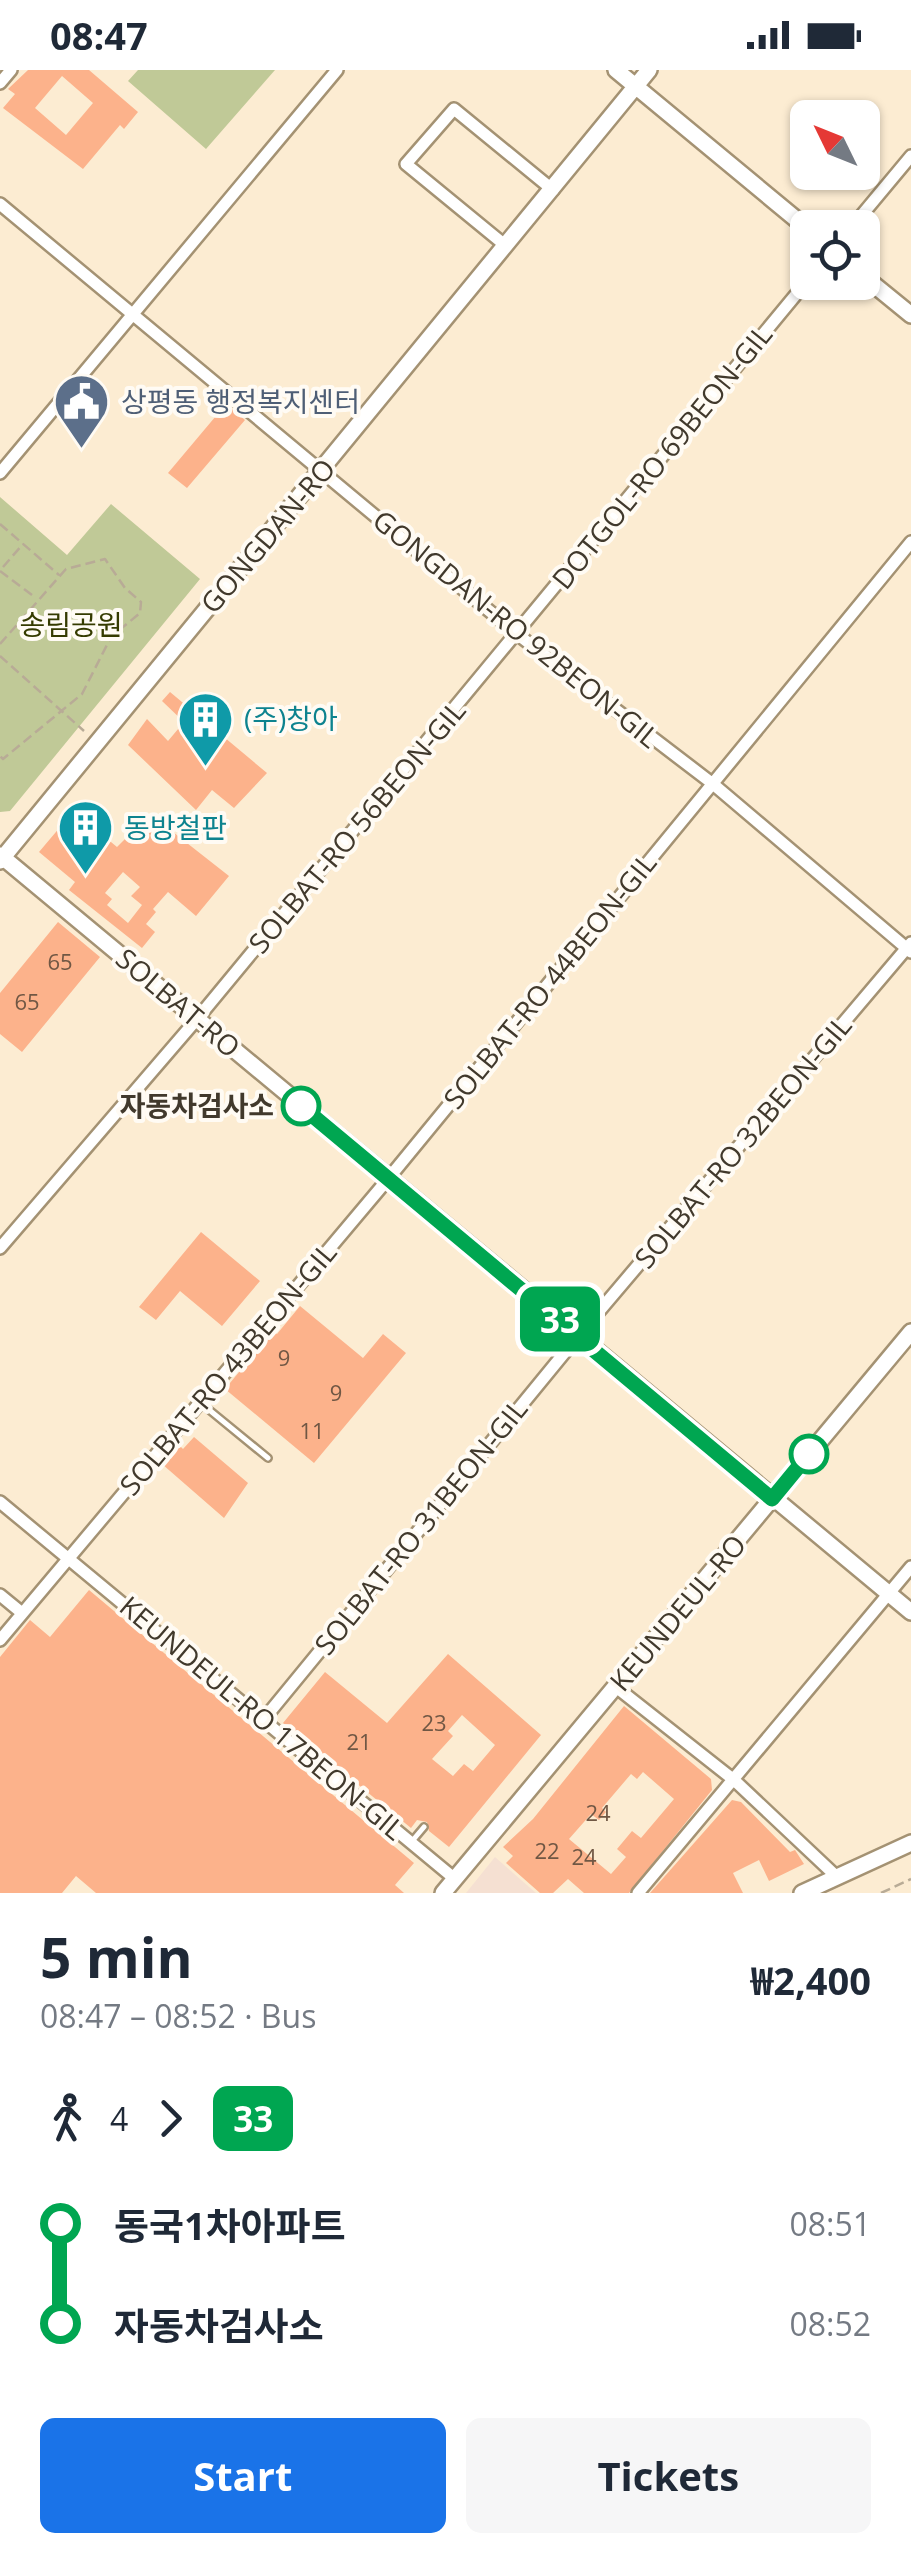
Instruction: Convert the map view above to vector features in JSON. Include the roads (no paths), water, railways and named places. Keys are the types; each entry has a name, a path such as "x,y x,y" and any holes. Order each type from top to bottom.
{"street":[{"path":"0,83 11,70"},
{"path":"0,473 337,70"},
{"path":"616,70 790,214"},
{"name":"GONGDAN-RO","path":"1,858 649,70"},
{"path":"506,246 406,164 454,109 553,190"},
{"path":"865,210 911,156"},
{"name":"GONGDAN-RO 92BEON-GIL","path":"0,204 518,634 713,784 910,948"},
{"path":"880,290 911,315"},
{"name":"DOTGOL-RO 69BEON-GIL","path":"518,634 792,300"},
{"name":"SOLBAT-RO 44BEON-GIL","path":"388,1179 911,542"},
{"name":"SOLBAT-RO 56BEON-GIL","path":"0,1248 518,634"},
{"name":"SOLBAT-RO","path":"1,858 911,1612"},
{"name":"SOLBAT-RO 32BEON-GIL","path":"579,1335 910,948"},
{"name":"SOLBAT-RO 43BEON-GIL","path":"0,1640 388,1179"},
{"name":"KEUNDEUL-RO","path":"443,1893 911,1332"},
{"name":"SOLBAT-RO 31BEON-GIL","path":"264,1719 579,1335"},
{"name":"KEUNDEUL-RO 17BEON-GIL","path":"0,1502 455,1879"},
{"path":"638,1893 911,1567"},
{"path":"0,1595 22,1613"},
{"path":"616,1687 734,1780 837,1877"},
{"path":"802,1893 911,1842"}],"lane":[{"path":"200,1402 268,1458"},
{"path":"397,1848 424,1827"}],"place":[{"name":"상평동 행정복지센터","path":"82,451"},
{"name":"(주)창아","path":"205,768"},
{"name":"동방철판","path":"85,877"},
{"name":"자동차검사소","path":"301,1106"}],"park label":[{"name":"송림공원","path":"71,625"}]}
